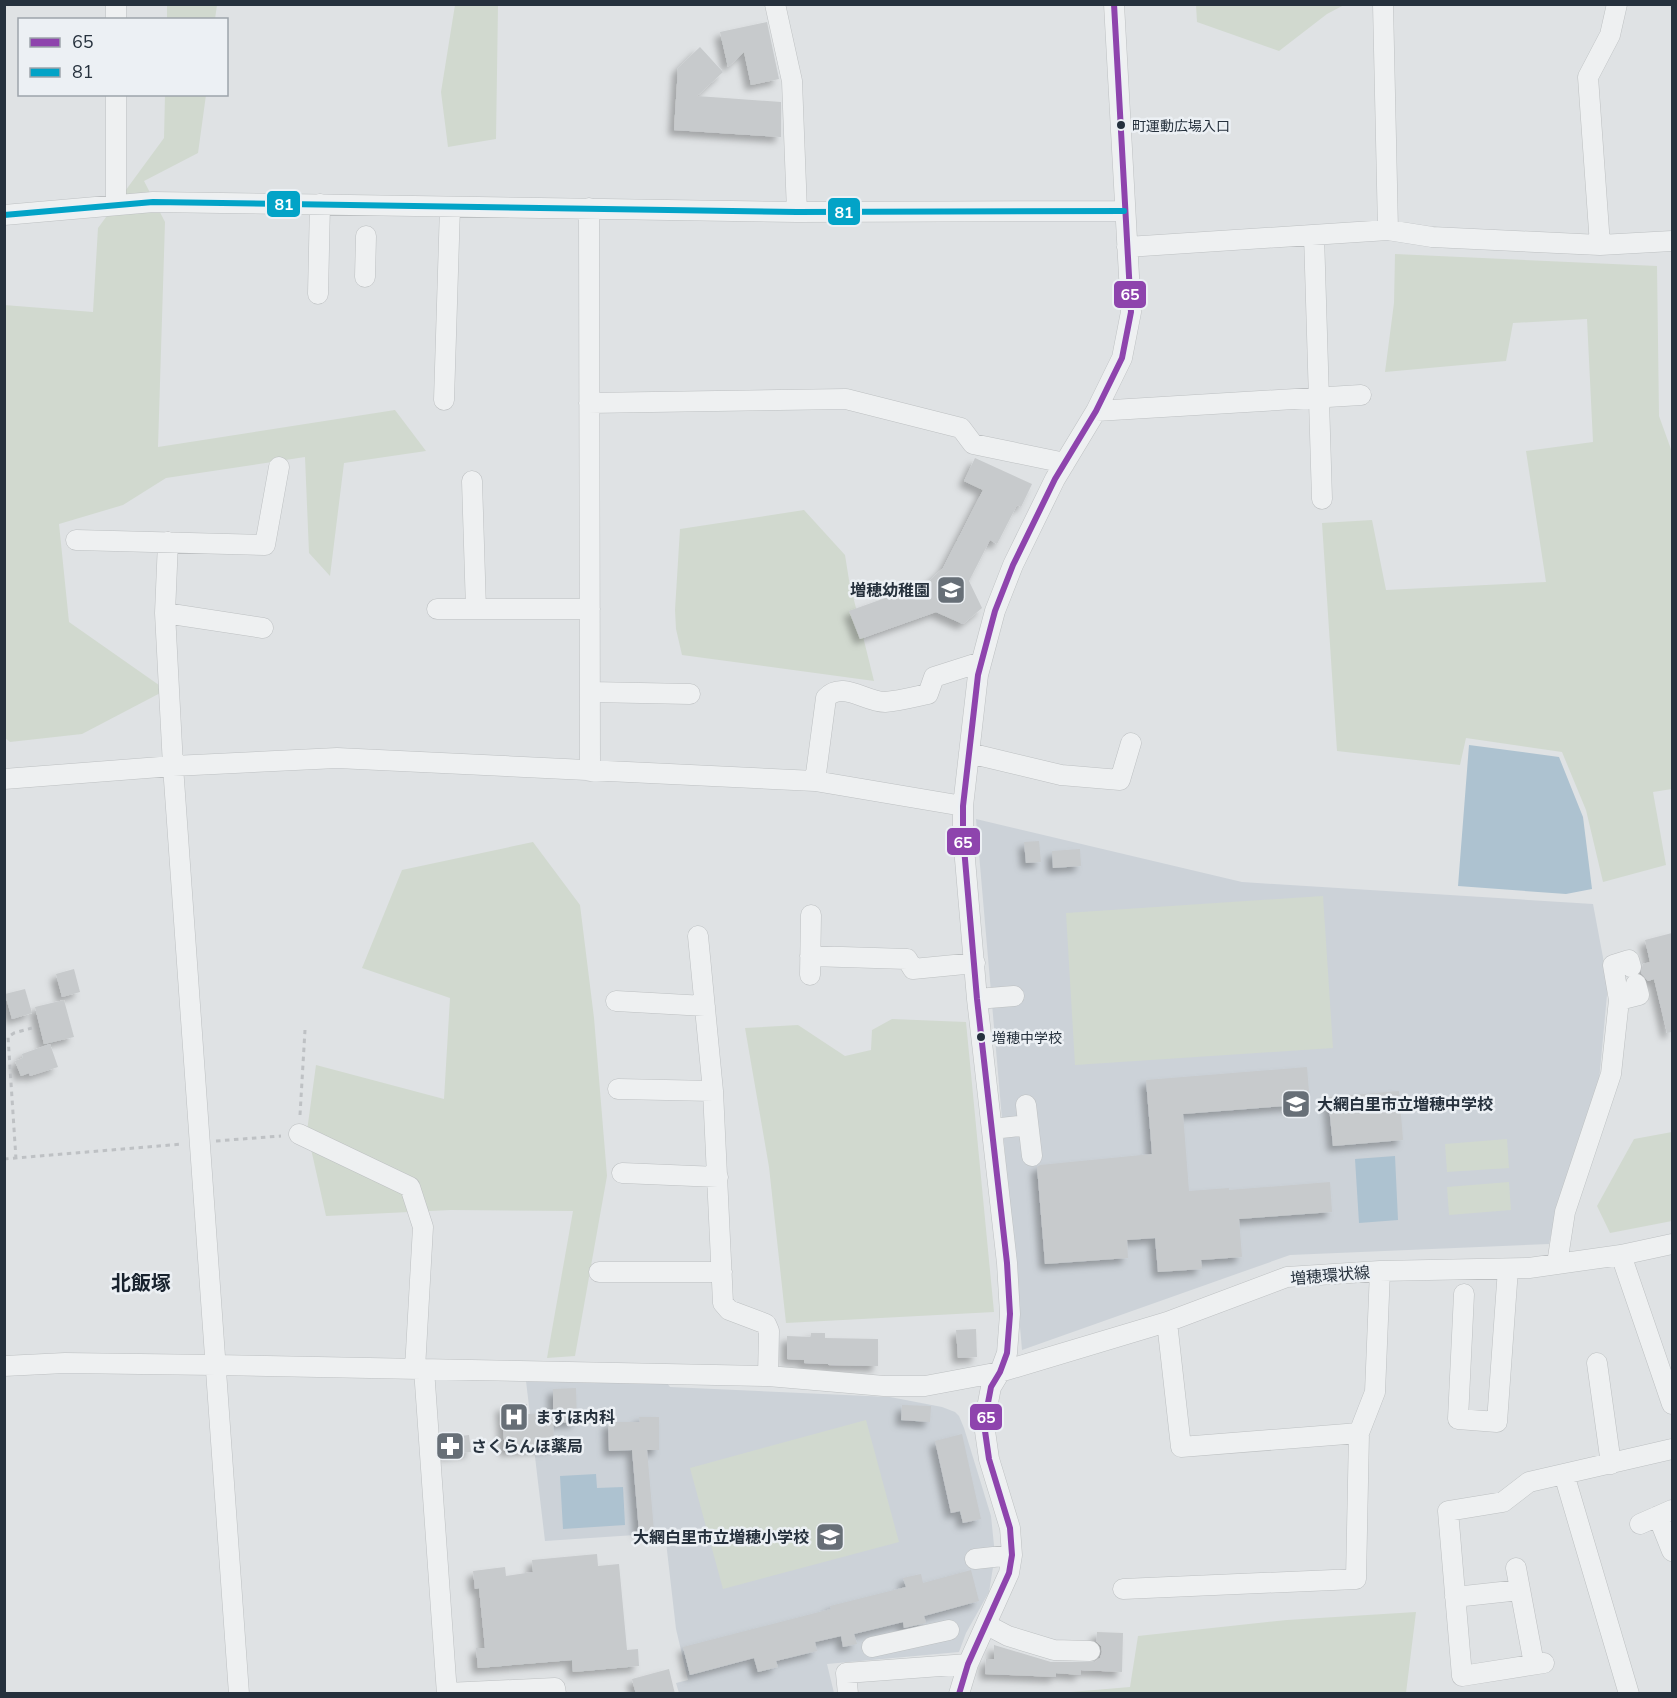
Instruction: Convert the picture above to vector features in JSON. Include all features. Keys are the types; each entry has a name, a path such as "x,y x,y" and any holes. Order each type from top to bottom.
{"street":[{"path":"775,4 792,81 797,212"},
{"path":"959,1694 968,1664 1009,1573 1012,1555 1010,1528 989,1459 985,1431 991,1387 1007,1353 1010,1314 1007,1263 977,999 963,836 963,806 978,675 996,611 1013,565 1065,463 1096,411 1122,357 1131,312 1114,4"},
{"path":"1383,4 1388,230"},
{"path":"1600,245 1588,77 1610,35 1617,4"},
{"path":"116,96 116,205"},
{"path":"4,215 153,202 797,212 1124,211"},
{"path":"318,294 320,204"},
{"path":"444,400 450,207"},
{"path":"589,208 590,771"},
{"path":"1127,247 1388,230 1432,237 1600,245 1672,242"},
{"path":"1314,235 1322,499"},
{"path":"365,277 366,236"},
{"path":"1096,411 1361,395"},
{"path":"588,403 846,399 960,428 973,444 1065,463"},
{"path":"76,540 265,545 279,467"},
{"path":"472,480 476,609"},
{"path":"168,542 165,614 173,766 239,1694"},
{"path":"437,609 590,609"},
{"path":"165,614 263,628"},
{"path":"815,781 826,698 830,694 840,690 883,702 928,694 934,677 981,662"},
{"path":"591,692 690,694"},
{"path":"969,753 1060,775 1119,780 1131,743"},
{"path":"4,779 173,766 337,758 815,781 963,806"},
{"path":"811,915 810,965 907,959 913,969 975,963"},
{"path":"698,936 713,1091 723,1303 729,1310 766,1324 769,1331 768,1376"},
{"path":"1557,1264 1565,1212 1609,1086 1619,1000 1613,965 1629,960 1639,995 1619,1000"},
{"path":"977,999 1014,996"},
{"path":"616,1001 705,1006"},
{"path":"618,1089 713,1091"},
{"path":"1026,1105 1032,1156"},
{"path":"992,1129 1028,1125"},
{"path":"299,1134 410,1187 423,1227 419,1369 447,1693 555,1688 556,1694"},
{"path":"622,1173 718,1176"},
{"name":"増穂環状線","path":"4,1366 65,1363 768,1376 884,1386 925,1386 1000,1372 1167,1322 1287,1277 1380,1271 1508,1269 1621,1255 1672,1244"},
{"path":"1621,1255 1667,1368 1672,1404"},
{"path":"1464,1294 1458,1419 1497,1422 1508,1269"},
{"path":"1123,1589 1356,1579 1359,1433 1375,1392 1380,1271"},
{"path":"599,1272 722,1272"},
{"path":"1167,1322 1181,1447 1359,1433"},
{"path":"1597,1363 1611,1464"},
{"path":"1516,1568 1539,1664 1462,1676 1448,1511 1503,1502 1529,1482 1672,1449"},
{"path":"1564,1474 1629,1694"},
{"path":"1640,1524 1665,1513 1672,1551"},
{"path":"975,1559 1012,1555"},
{"path":"1455,1597 1520,1590"},
{"path":"987,1625 1008,1636 1054,1650 1090,1651"},
{"path":"872,1647 949,1630"},
{"path":"901,1641 902,1669"},
{"path":"849,1694 846,1673 968,1664"}],"path":[{"path":"16,1159 8,1037 32,1028"}],"shaded area":[{"path":"1196,4 1344,5 1327,14 1279,51 1197,22"},
{"path":"167,5 217,5 215,18 167,18"},
{"path":"455,5 498,5 496,139 448,147 441,92"},
{"path":"165,96 206,96 198,153 144,181 165,222 158,447 395,410 426,451 344,463 330,576 309,553 305,457 166,478 123,505 59,524 69,622 166,690 82,734 10,742 4,737 4,305 93,312 98,228 164,138"},
{"path":"1395,254 1657,266 1659,416 1672,452 1672,789 1653,792 1666,865 1603,882 1586,810 1562,752 1466,738 1460,765 1337,751 1322,523 1372,520 1386,590 1546,582 1526,451 1593,442 1587,319 1513,323 1506,361 1385,372 1394,303"},
{"path":"804,510 845,555 874,681 682,655 676,629 675,610 680,529"},
{"name":"大網白里市立増穂中学校","path":"976,819 1242,882 1593,904 1608,984 1599,1081 1559,1199 1549,1244 1290,1255 1022,1350"},
{"path":"533,842 580,905 594,1018 607,1176 575,1356 547,1358 573,1211 451,1210 326,1216 307,1131 316,1065 444,1099 450,998 362,968 402,870"},
{"path":"1323,896 1333,1048 1075,1065 1066,913"},
{"path":"892,1019 966,1022 994,1312 786,1323 769,1167 745,1028 798,1025 845,1056 871,1050 872,1030"},
{"path":"1672,1132 1672,1221 1610,1233 1597,1206 1634,1139"},
{"path":"1507,1139 1509,1168 1447,1172 1445,1144"},
{"path":"1509,1182 1511,1210 1449,1215 1447,1187"},
{"name":"大網白里市立増穂小学校","path":"526,1381 667,1383 670,1387 890,1397 942,1407 955,1412 964,1428 991,1516 995,1555 989,1592 966,1633 959,1652 827,1664 834,1693 679,1693 676,1683 688,1680 676,1629 665,1533 545,1541"},
{"path":"866,1420 899,1542 723,1589 690,1468"},
{"path":"1416,1612 1406,1693 1059,1693 1130,1687 1138,1636 1287,1620"}],"water":[{"path":"1469,745 1559,757 1583,817 1592,889 1566,894 1458,886"},
{"path":"1395,1156 1398,1220 1359,1223 1355,1159"},
{"path":"596,1474 597,1488 623,1487 625,1525 563,1529 560,1476"}],"building":[{"path":"767,22 779,79 751,85 744,52 728,67 720,32"},
{"path":"700,47 723,72 697,96 781,102 781,137 674,130 678,68"},
{"path":"975,458 1032,484 1021,507 1017,505 997,544 990,540 969,581 982,608 963,624 936,612 860,639 849,611 927,583 943,568 983,490 964,481"},
{"path":"1039,841 1041,862 1026,863 1024,842"},
{"path":"1080,849 1081,866 1053,868 1052,851"},
{"path":"1672,933 1672,1032 1667,1033 1654,979 1648,981 1641,973 1643,964 1650,962 1645,940"},
{"path":"74,969 80,992 62,997 56,974"},
{"path":"25,989 32,1013 12,1019 5,994"},
{"path":"64,1000 74,1037 44,1044 35,1007"},
{"path":"50,1044 58,1067 30,1076 29,1073 21,1076 15,1061 23,1058 22,1054"},
{"path":"1307,1067 1310,1104 1183,1114 1189,1191 1330,1182 1332,1212 1239,1219 1242,1257 1201,1260 1202,1269 1158,1272 1155,1238 1127,1240 1128,1258 1045,1264 1037,1167 1152,1154 1146,1080"},
{"path":"1399,1091 1403,1140 1333,1146 1328,1097"},
{"path":"976,1329 977,1357 958,1358 956,1330"},
{"path":"811,1333 825,1333 825,1338 878,1339 878,1366 828,1365 787,1359 787,1336 811,1337"},
{"path":"576,1388 577,1422 553,1423 553,1389"},
{"path":"527,1404 527,1414 553,1413 554,1447 505,1451 501,1406"},
{"path":"902,1405 931,1406 930,1422 901,1420"},
{"path":"639,1417 659,1417 659,1450 647,1450 654,1531 639,1532 632,1450 609,1451 608,1422 640,1422"},
{"path":"962,1434 981,1519 963,1523 960,1511 951,1513 935,1441"},
{"path":"469,1435 471,1452 444,1455 442,1438"},
{"path":"597,1554 598,1566 619,1564 627,1650 638,1649 639,1666 573,1672 572,1660 478,1668 476,1648 485,1648 479,1588 475,1589 473,1571 505,1567 506,1576 533,1572 532,1560"},
{"path":"971,1570 979,1601 924,1616 926,1623 904,1628 903,1622 854,1634 857,1644 843,1647 841,1636 815,1642 817,1651 776,1661 778,1667 758,1672 754,1658 690,1675 683,1647 906,1587 903,1578 921,1574 923,1583"},
{"path":"1097,1632 1123,1633 1122,1672 1081,1670 1081,1675 1056,1673 1056,1677 985,1674 986,1659 994,1659 994,1645 1051,1662 1095,1662 1100,1658 1102,1652 1101,1646 1096,1641"},
{"path":"669,1669 675,1694 636,1694 632,1679"}],"transit line":[{"name":"65","path":"959,1694 968,1664 1009,1573 1012,1555 1010,1528 989,1459 985,1431 991,1387 1007,1353 1010,1314 1007,1263 977,999 963,836 963,806 978,675 995,611 1013,565 1055,479 1096,411 1122,358 1131,312 1114,4"},
{"name":"81","path":"4,215 153,202 797,212 1124,211"}],"place":[{"name":"町運動広場入口","path":"1121,125"},
{"name":"増穂幼稚園","path":"951,590"},
{"name":"増穂中学校","path":"981,1037"},
{"name":"大網白里市立増穂中学校","path":"1296,1104"},
{"name":"ますほ内科","path":"514,1417"},
{"name":"さくらんほ薬局","path":"450,1446"},
{"name":"大網白里市立増穂小学校","path":"830,1537"}],"district":[{"name":"北飯塚","path":"141,1283"}]}
